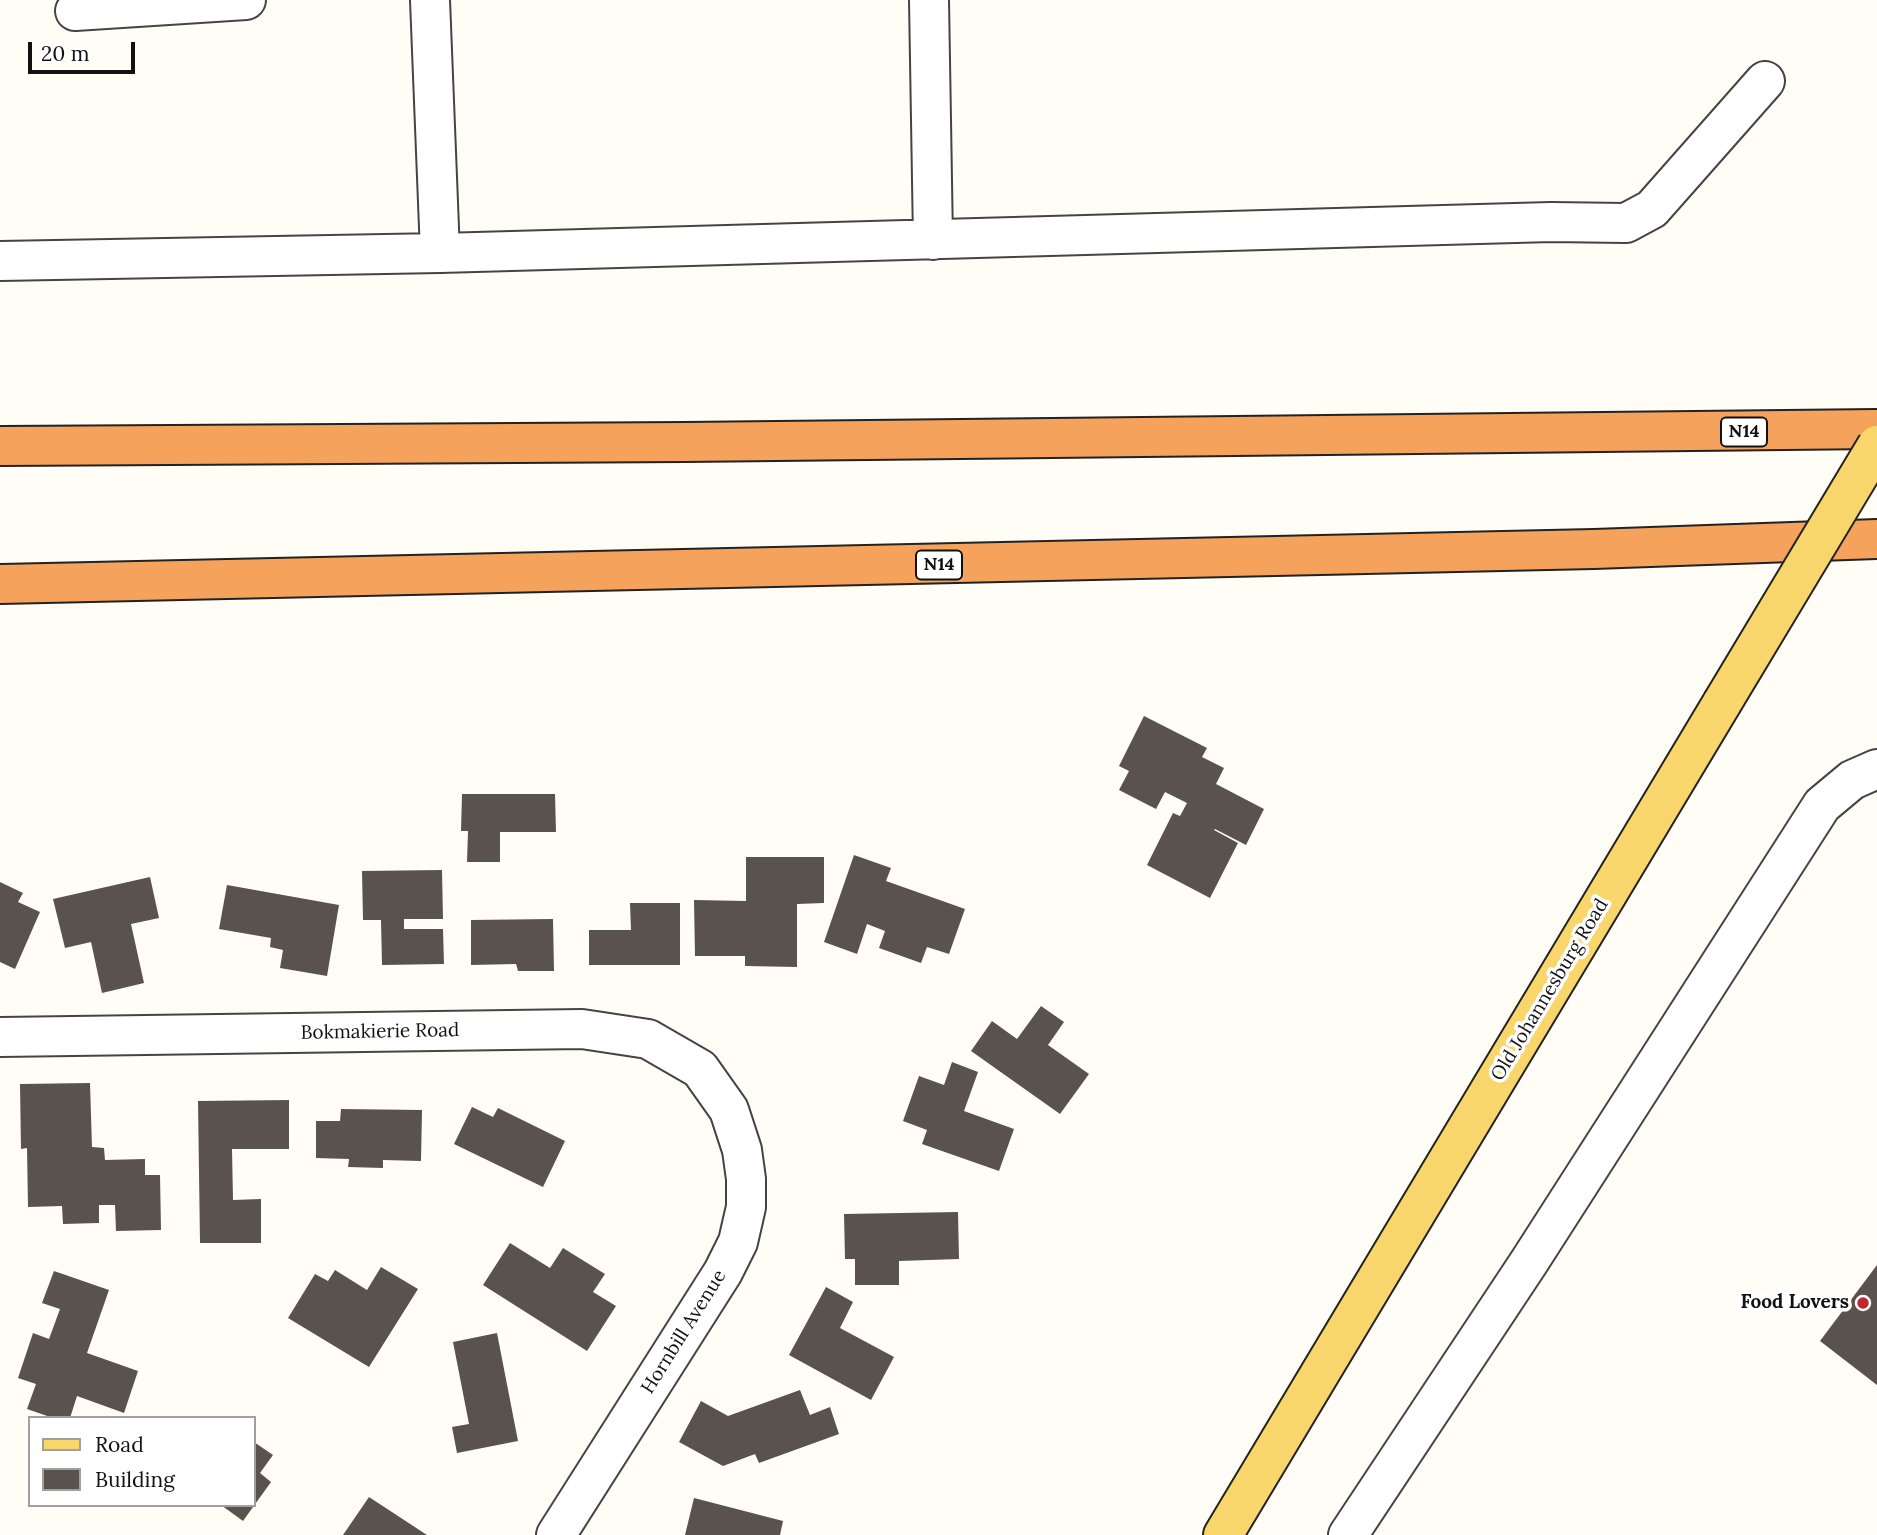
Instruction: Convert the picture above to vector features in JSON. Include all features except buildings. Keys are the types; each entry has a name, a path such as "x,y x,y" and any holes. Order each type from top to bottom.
{"highway":[{"path":"1611,434 1877,412"},
{"name":"N14","path":"0,446 1611,434 1877,429"},
{"name":"N14","path":"0,584 1594,549 1877,539"},
{"path":"1594,549 1877,555"}],"main road":[{"name":"Old Johannesburg Road","path":"1223,1535 1877,445"}],"street":[{"path":"75,11 246,0"},
{"path":"430,0 440,253"},
{"path":"929,0 933,240"},
{"path":"0,261 440,253 1551,222 1626,223 1652,209 1765,81"},
{"path":"1348,1535 1529,1262 1822,805 1852,780 1877,769"},
{"name":"Bokmakierie Road","path":"0,1037 582,1029 648,1039 700,1069 729,1110"},
{"name":"Hornbill Avenue","path":"556,1535 723,1272 738,1241 746,1208 746,1179 742,1150 729,1110"}],"place":[{"name":"Food Lovers","path":"1863,1303"}]}
